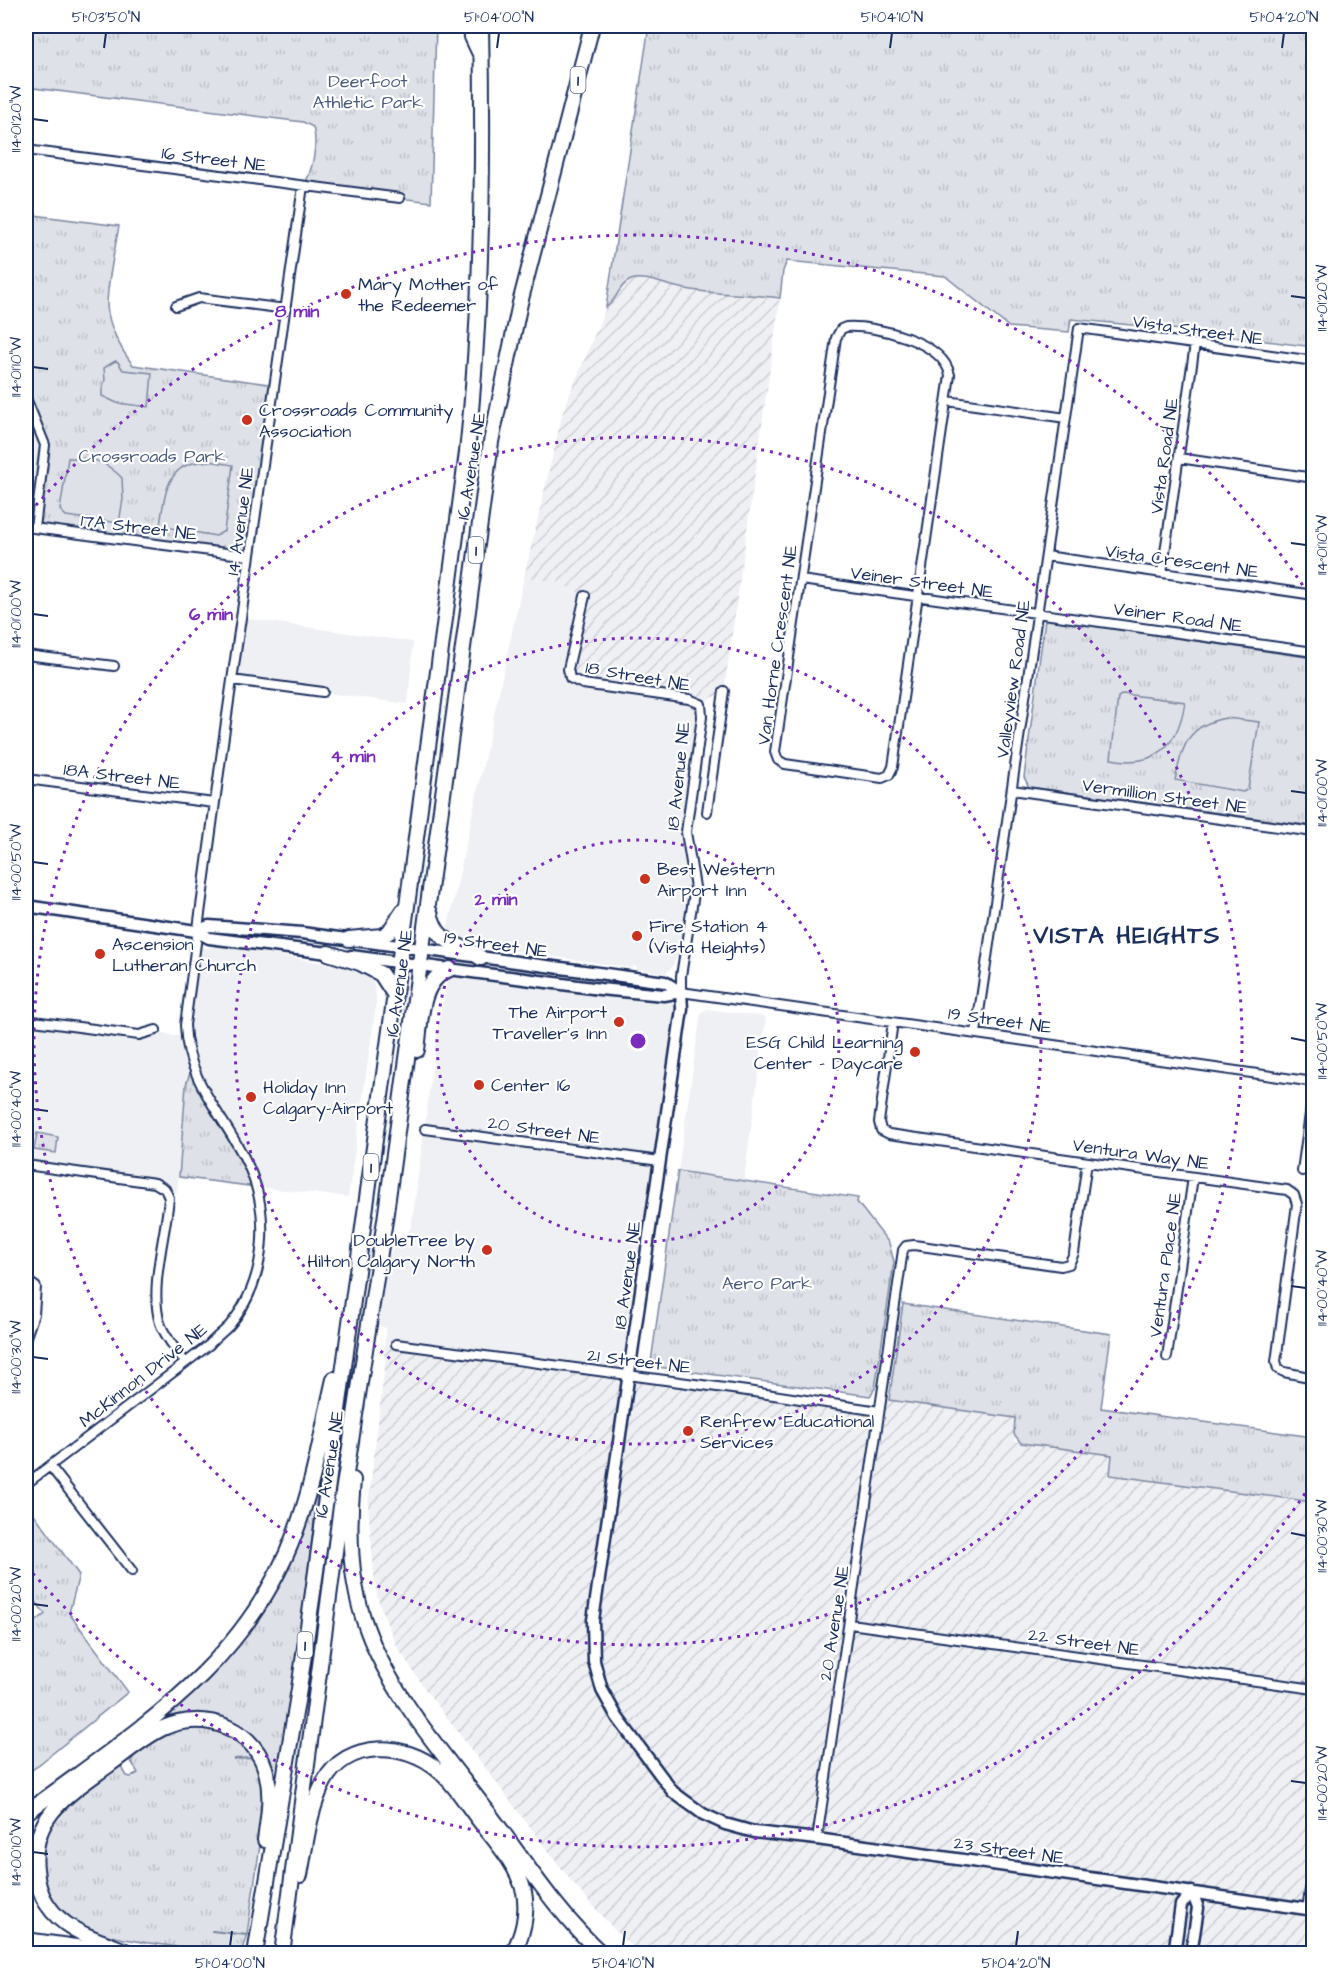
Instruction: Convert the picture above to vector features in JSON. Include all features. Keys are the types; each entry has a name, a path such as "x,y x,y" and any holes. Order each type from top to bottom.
{"highway":[{"path":"471,26 472,38 482,58"},
{"name":"16 Avenue NE","path":"256,1951 300,1678 463,484 474,383 481,239 481,26"},
{"name":"16 Avenue NE","path":"282,1953 317,1680 429,904 491,442 520,303 592,26"},
{"path":"429,904 436,932 451,943 468,949 481,958"},
{"path":"349,939 382,936 389,932 407,906"},
{"path":"328,953 381,974 394,994"},
{"path":"399,1117 409,1102 428,987 441,972 450,969"},
{"path":"26,1813 189,1688 225,1653 259,1608 278,1574 298,1524 314,1470 336,1372 347,1340"},
{"path":"355,1413 356,1452 351,1549 357,1597 373,1646 394,1685 425,1729 568,1917 602,1953"},
{"path":"131,1953 83,1935 54,1913 46,1904 38,1884 35,1853 43,1827 58,1804 143,1740 163,1728 194,1720 216,1723 242,1736 259,1754 269,1787 260,1883 264,1902"},
{"path":"289,1904 299,1884 313,1807 331,1771 359,1753 394,1749 418,1757 446,1777 513,1865 526,1904 524,1924 512,1953"}],"main road":[{"path":"26,1939 131,1953"}],"street":[{"name":"16 Street NE","path":"26,150 400,198"},
{"name":"14 Avenue NE","path":"196,931 303,186"},
{"path":"176,306 200,298 286,309"},
{"name":"Van Horne Crescent NE","path":"851,327 910,338 922,344 949,368 950,375 893,767 885,777 784,764 776,756 801,580 838,333 841,329 851,327"},
{"name":"Vista Street NE","path":"1079,328 1314,361"},
{"name":"Valleyview Road NE","path":"976,1033 1079,328"},
{"name":"Vista Road NE","path":"1162,573 1196,344"},
{"path":"26,398 45,444 35,528"},
{"path":"947,401 1065,418"},
{"path":"1179,459 1314,478"},
{"name":"17A Street NE","path":"26,527 249,556"},
{"name":"Vista Crescent NE","path":"1046,556 1314,595"},
{"name":"Veiner Street NE","path":"801,580 1038,614"},
{"name":"18 Street NE","path":"585,596 568,669 570,678 583,684 689,699 701,704"},
{"name":"Veiner Road NE","path":"1038,614 1314,652"},
{"path":"26,655 114,666"},
{"path":"232,680 323,692"},
{"name":"18 Avenue NE","path":"707,812 724,691"},
{"name":"18 Avenue NE","path":"701,704 702,717 686,831 694,887 681,976 682,1009 594,1614 593,1639 594,1661 602,1690 617,1717 673,1792 703,1814"},
{"name":"18A Street NE","path":"26,779 214,802"},
{"name":"Vermillion Street NE","path":"1012,790 1314,832"},
{"name":"19 Street NE","path":"26,906 196,931 208,938 399,961 600,989 664,995 681,992 1314,1083"},
{"name":"19 Street NE","path":"196,931 209,926 302,933 665,982 681,992"},
{"name":"McKinnon Drive NE","path":"26,1484 208,1345 228,1326 244,1303 255,1279 262,1234 260,1204 252,1174 203,1090 187,1050 185,1016 196,931"},
{"path":"26,1020 138,1035 156,1030"},
{"name":"Ventura Way NE","path":"893,1022 879,1122 881,1130 889,1134 1287,1190 1294,1195 1297,1204 1276,1362 1278,1369 1284,1372 1314,1378"},
{"path":"1302,1171 1314,1083"},
{"name":"20 Street NE","path":"425,1129 660,1161"},
{"name":"20 Avenue NE","path":"817,1839 903,1250 906,1246 914,1245 1061,1266 1069,1264 1074,1253 1087,1162"},
{"path":"26,1165 155,1183 165,1188 169,1197 156,1302 160,1323 185,1362"},
{"name":"Ventura Place NE","path":"1167,1357 1193,1177"},
{"path":"26,1280 36,1287 34,1314 26,1337"},
{"name":"21 Street NE","path":"396,1344 879,1411"},
{"path":"50,1466 132,1571"},
{"name":"22 Street NE","path":"850,1624 1314,1689"},
{"name":"23 Street NE","path":"703,1814 725,1824 754,1832 817,1839 1310,1910"},
{"path":"1310,1910 1314,1863"},
{"path":"1174,1953 1181,1905 1192,1892 1198,1908 1191,1953"}],"shaded area":[{"path":"640,278 677,288 780,298 724,691 701,704 570,678 585,596 559,583 524,577 563,411 606,307 611,304 627,282"},
{"path":"26,398 45,445 35,528 26,527"},
{"path":"524,577 559,583 585,596 701,704 686,831 695,887 686,938 672,967 666,973 637,969 633,966 632,968 516,951 464,939 447,931"},
{"path":"241,618 413,642 408,704 232,680"},
{"path":"218,945 353,968 364,971 373,982 376,1006 348,1197 257,1187 186,1085 177,1193 26,1165 26,1020 138,1035 156,1030 173,1036 185,1035 195,947 208,948"},
{"path":"450,969 681,992 629,1375 385,1342 386,1328 379,1326 387,1261 393,1247 410,1229 412,1222 438,1024"},
{"path":"708,1009 766,1017 744,1180 678,1171 701,1012"},
{"path":"385,1342 879,1411 881,1398 1014,1414 1015,1441 1313,1483 1313,1953 641,1953 619,1935 571,1881 425,1689 396,1645 377,1596 368,1505 386,1356 383,1355"}],"green space":[{"name":"Deerfoot Athletic Park","path":"26,26 436,26 431,202 303,186 312,165 315,141 313,127 303,122 26,87"},
{"path":"649,26 1313,26 1313,347 1071,319 1069,332 1009,327 945,276 787,261 783,271 780,298 695,291 640,279 627,282 606,307"},
{"name":"Crossroads Park","path":"26,214 119,226 107,305 116,337 133,365 275,385 249,556 35,528 45,454 26,398"},
{"path":"115,361 123,370 152,373 149,407 117,403 102,396 105,380 104,368"},
{"path":"68,458 98,461 122,478 123,499 119,523 66,516 60,510"},
{"path":"209,461 233,465 224,531 216,536 160,526 167,490 175,474 190,464"},
{"path":"1045,619 1313,658 1313,826 1029,787 1024,777"},
{"path":"1123,694 1185,702 1177,731 1170,742 1152,757 1127,761 1111,759 1118,697"},
{"path":"1226,718 1259,722 1248,789 1243,792 1175,780 1184,747 1189,738 1203,726"},
{"path":"192,1067 257,1187 179,1177 186,1085"},
{"path":"37,1133 58,1137 56,1153 34,1150"},
{"name":"Aero Park","path":"678,1171 858,1198 857,1202 889,1243 894,1262 875,1388 870,1396 658,1367 651,1362"},
{"path":"903,1304 1111,1334 1101,1408 1313,1437 1313,1502 1110,1475 1112,1455 1021,1443 1014,1434 1015,1418 889,1400"},
{"path":"314,1493 317,1493 317,1498 293,1688 277,1783 275,1783 240,1727 231,1722 211,1715 190,1713 160,1720 221,1664 252,1625 288,1562"},
{"path":"26,1503 79,1575 69,1613 128,1692 26,1775 26,1629 45,1614 26,1588"},
{"path":"199,1725 234,1736 257,1758 266,1804 247,1934 241,1953 203,1951 113,1937 80,1925 66,1916 46,1889 41,1862 45,1837 58,1814 73,1798 114,1769 121,1766 127,1776 131,1777 138,1773 131,1761 143,1746 161,1736"}],"waterway":[{"path":"234,1759 254,1758"},
{"path":"212,1931 247,1935"}],"place":[{"name":"Mary Mother of the Redeemer","path":"346,294"},
{"name":"Crossroads Community Association","path":"247,420"},
{"name":"Best Western Airport Inn","path":"645,879"},
{"name":"Fire Station 4 (Vista Heights)","path":"637,936"},
{"name":"Ascension Lutheran Church","path":"100,954"},
{"name":"The Airport Traveller's Inn","path":"619,1022"},
{"name":"ESG Child Learning Center - Daycare","path":"915,1052"},
{"name":"Center 16","path":"479,1085"},
{"name":"Holiday Inn Calgary-Airport","path":"251,1097"},
{"name":"DoubleTree by Hilton Calgary North","path":"487,1250"},
{"name":"Renfrew Educational Services","path":"688,1431"}],"district":[{"name":"VISTA HEIGHTS","path":"1127,935"}]}
